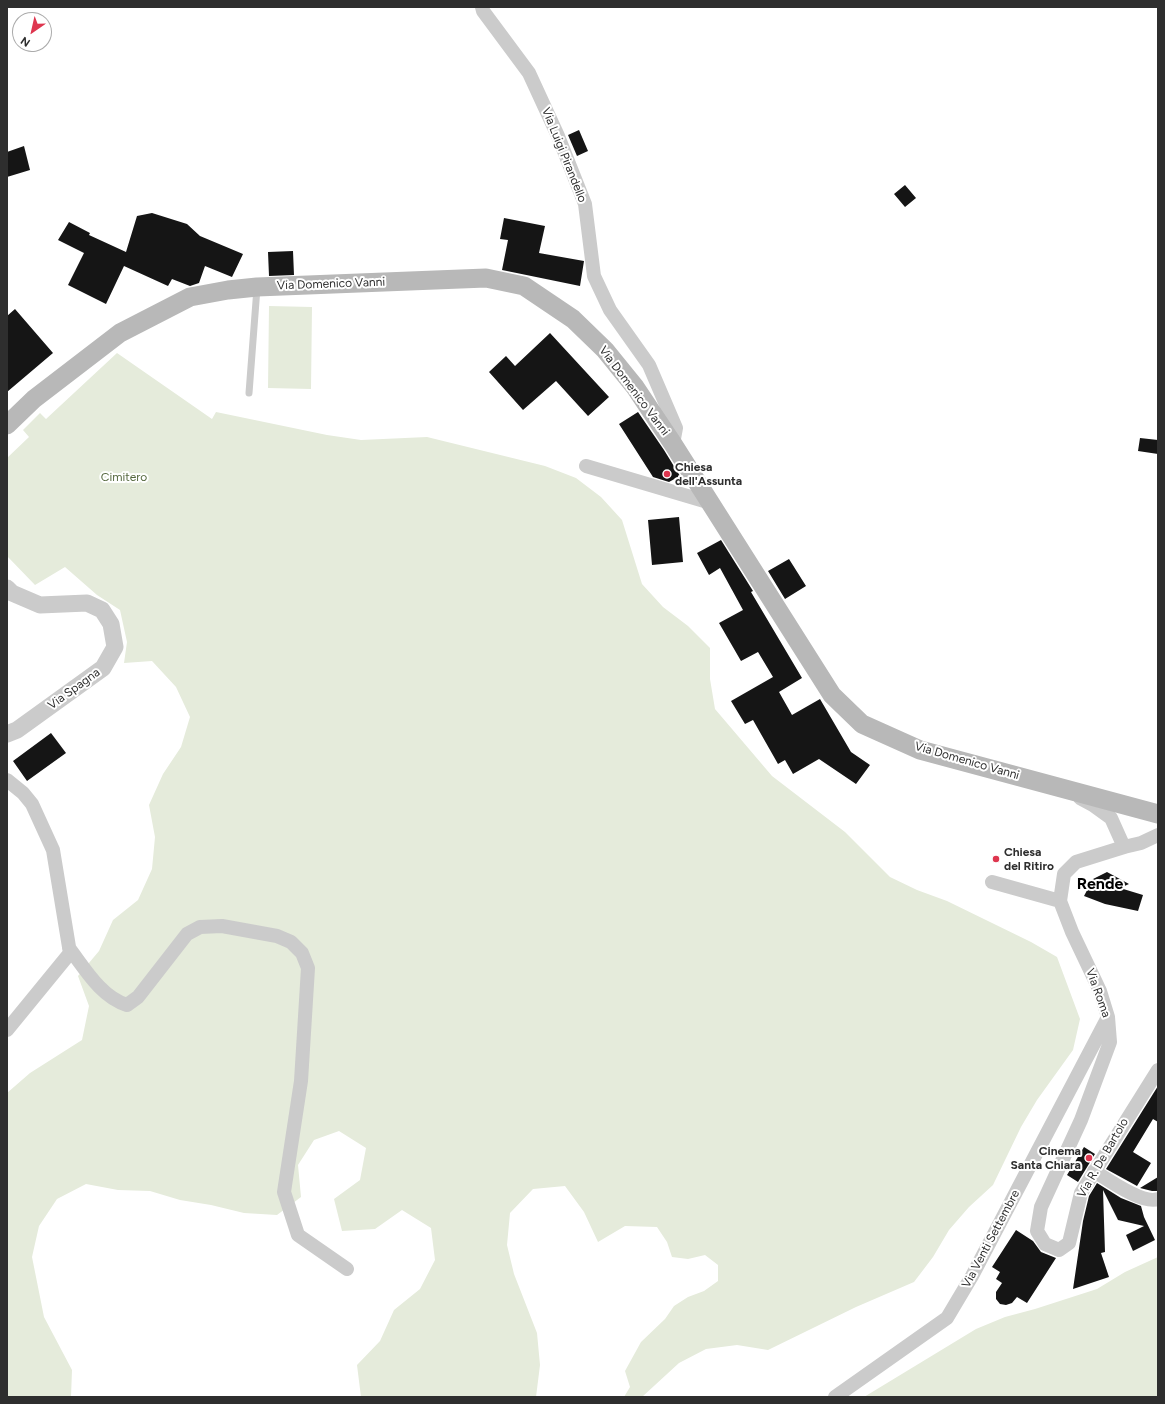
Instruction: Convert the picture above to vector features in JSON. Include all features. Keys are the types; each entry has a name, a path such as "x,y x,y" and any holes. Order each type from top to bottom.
{"main road":[{"name":"Via Domenico Vanni","path":"7,425 34,399 120,333 190,297 228,290 257,287 486,278 524,286 573,318 605,350 635,387 673,444 832,695 862,724 920,750 1158,814"}],"street":[{"name":"Via Luigi Pirandello","path":"482,7 483,11 529,74 558,136 586,204 594,276 610,310 649,365 676,428 673,444"},
{"path":"586,466 711,504"},
{"name":"Via Spagna","path":"7,588 12,593 40,605 87,603 102,610 111,624 114,646 103,668 17,730 7,734"},
{"path":"7,780 23,793 32,804 53,850 70,953 7,1030"},
{"path":"1060,788 1093,805 1111,818 1124,847"},
{"name":"Via Roma","path":"1059,1250 1045,1244 1037,1231 1041,1207 1081,1120 1110,1042 1108,1016 1100,991 1072,932 1060,901 1064,874 1076,862 1158,835"},
{"path":"992,882 1060,901"},
{"path":"69,948 99,986 116,1002 127,1005 138,997 187,934 200,927 222,926 277,936 291,942 302,953 308,968 301,1080 284,1192 298,1235 347,1269"},
{"name":"Via Venti Settembre","path":"835,1397 947,1318 983,1256 1108,1016"},
{"name":"Via R. De Bartolo","path":"1059,1250 1069,1243 1080,1193 1158,1070"},
{"path":"1094,1171 1141,1197 1155,1200 1158,1199"}],"lane":[{"path":"249,393 257,287"}],"green space":[{"path":"269,306 312,307 311,389 268,388"},
{"name":"Cimitero","path":"117,353 212,419 216,412 327,435 361,440 427,437 545,466 576,478 601,497 622,520 642,584 663,607 688,626 710,648 710,679 715,709 772,776 845,832 890,877 917,890 947,901 1031,942 1057,957 1080,1019 1073,1050 1037,1100 1021,1127 993,1185 969,1207 949,1230 933,1257 914,1282 856,1307 768,1350 737,1345 706,1349 679,1363 642,1397 624,1397 630,1387 625,1371 641,1342 665,1319 674,1306 688,1297 704,1291 718,1281 718,1265 705,1255 688,1259 672,1257 667,1242 657,1227 625,1226 598,1242 584,1212 565,1186 533,1189 510,1213 507,1245 514,1274 537,1333 540,1365 536,1397 361,1397 357,1365 380,1341 394,1310 420,1289 435,1260 431,1228 402,1210 375,1229 342,1231 334,1199 360,1180 366,1148 339,1131 314,1140 298,1165 301,1197 277,1215 244,1213 211,1205 180,1200 150,1191 118,1190 86,1184 57,1199 39,1226 32,1257 44,1317 72,1370 71,1397 7,1397 7,1093 30,1073 82,1040 89,1006 78,976 99,951 113,920 138,900 152,869 155,837 149,805 163,774 181,747 190,717 176,687 152,661 124,663 127,642 120,610 97,595 65,567 35,585 7,556 7,458 29,437 23,430 40,413 46,419"},
{"path":"1158,1257 1158,1397 864,1397 976,1329 1005,1317 1097,1289 1125,1272"}],"building":[{"path":"579,130 588,151 577,156 568,135"},
{"path":"24,146 30,170 7,177 7,152"},
{"path":"905,185 916,198 905,207 894,194"},
{"path":"152,213 187,224 200,236 243,254 232,277 205,266 199,283 190,286 172,279 168,286 124,266 106,304 68,285 84,253 58,240 69,222 90,233 89,235 126,252 137,216"},
{"path":"504,218 545,226 539,253 584,261 580,286 502,270 508,240 500,239"},
{"path":"293,251 294,275 269,276 268,252"},
{"path":"15,309 53,353 7,392 7,316"},
{"path":"550,333 609,397 588,416 556,381 523,410 489,372 506,356 515,366"},
{"path":"638,412 680,476 669,482 653,477 619,424"},
{"path":"1140,438 1158,440 1158,454 1138,451"},
{"path":"679,517 683,562 652,565 648,520"},
{"path":"721,540 753,591 751,592 802,678 779,692 792,715 820,699 851,752 870,765 856,784 819,759 793,774 785,760 778,764 753,720 745,724 731,701 773,677 758,652 741,661 719,623 743,610 720,568 709,575 697,553"},
{"path":"789,559 806,586 785,599 768,571"},
{"path":"51,733 66,753 27,781 13,761"},
{"path":"1107,872 1129,884 1120,888 1143,895 1138,911 1105,904 1084,896 1093,879"},
{"path":"1158,1086 1158,1122 1153,1119 1133,1152 1151,1163 1137,1186 1106,1169"},
{"path":"1084,1147 1095,1154 1078,1182 1067,1175"},
{"path":"1158,1177 1158,1191 1140,1188"},
{"path":"1097,1183 1121,1198 1141,1206 1144,1217 1155,1240 1133,1251 1126,1235 1144,1226 1118,1220 1103,1190 1105,1252 1101,1253 1109,1277 1073,1289 1083,1221 1089,1196"},
{"path":"1016,1230 1033,1241 1041,1252 1056,1258 1027,1303 1017,1297 1012,1303 1006,1305 1000,1304 996,1299 996,1292 1002,1283 996,1279 1000,1272 992,1267"}],"place":[{"name":"Chiesa dell'Assunta","path":"667,474"},
{"name":"Chiesa del Ritiro","path":"996,859"},
{"name":"Cinema Santa Chiara","path":"1089,1158"}],"district":[{"name":"Rende","path":"1100,884"}]}
